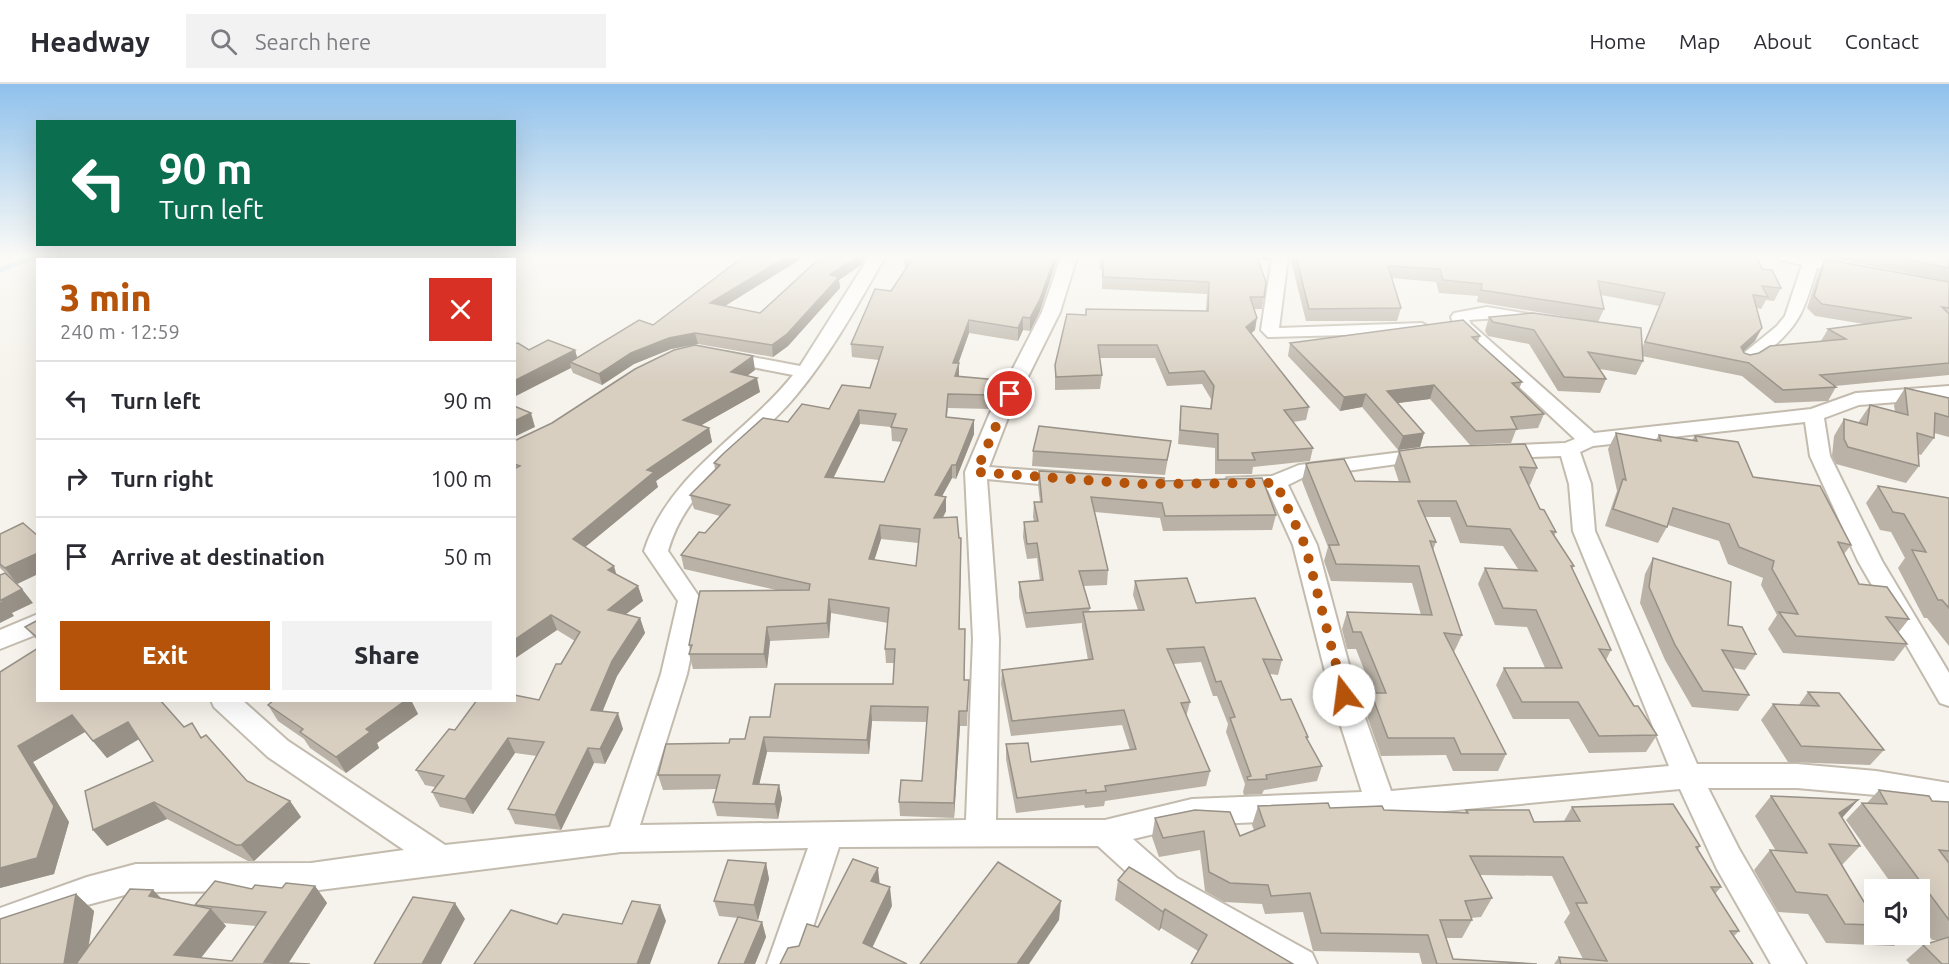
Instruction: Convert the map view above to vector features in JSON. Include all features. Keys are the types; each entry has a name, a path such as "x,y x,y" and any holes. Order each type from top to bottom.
{"street":[{"path":"621,839 674,674 690,601 656,551 661,532 669,515 726,451 778,406 804,372 851,298"},
{"path":"981,833 986,639 976,472 999,415 1051,312 1056,298"},
{"path":"1274,298 1270,330 1274,333 1463,326"},
{"path":"1745,361 1783,330 1793,316 1799,298"},
{"path":"1552,323 1490,313 1469,313 1460,317 1463,326 1579,445 1584,531 1688,776 1728,859 1789,964"},
{"path":"710,353 804,372"},
{"path":"1478,453 1579,445 1814,415 1856,399 1949,392"},
{"path":"1814,415 1820,456 1870,561 1949,696"},
{"path":"1210,482 1276,483 1299,471 1444,454"},
{"path":"976,472 1091,482"},
{"path":"1276,483 1305,545 1344,695 1381,804"},
{"path":"0,640 36,624"},
{"path":"226,702 278,749 329,781 441,859"},
{"path":"0,923 87,891 136,878 311,877 441,859 621,839 828,834 1105,833 1192,812 1381,804 1688,776 1797,776 1876,783 1949,795"},
{"path":"1105,833 1166,888 1300,964"},
{"path":"784,964 828,834"}],"building":[{"path":"689,298 718,298 710,303 760,313 776,298 820,298 787,334 772,345 695,333 669,338 631,353 599,374 570,362 639,320 653,325"},
{"path":"871,298 1040,298 1030,318 1023,317 1018,328 969,320 953,363 959,363 955,376 998,380 990,395 948,394 946,417 974,420 956,465 952,465 935,495 946,497 934,518 957,517 959,538 961,538 959,629 965,629 964,680 969,680 967,711 959,711 954,803 899,802 901,780 922,781 928,707 871,706 867,740 764,737 753,784 779,785 775,804 713,802 720,775 658,775 666,744 729,743 730,739 745,739 750,717 770,717 775,684 893,684 895,649 885,649 889,608 829,599 827,623 767,627 764,654 689,654 700,591 809,590 810,584 681,555 699,532 705,533 730,505 690,495 720,465 714,463 763,418 788,422 802,404 829,409 842,385 870,388 883,347 851,344","holes":["859,410 896,414 891,427 907,429 884,482 825,477","880,525 920,529 916,566 869,559"]},
{"path":"1208,298 1250,298 1257,318 1246,327 1309,407 1284,410 1313,448 1252,453 1255,460 1218,460 1218,434 1180,430 1181,406 1211,409 1214,386 1204,371 1169,373 1157,345 1098,345 1102,375 1056,377 1055,365 1067,314 1086,315 1086,309 1208,311"},
{"path":"1306,298 1398,298 1401,308 1309,309"},
{"path":"1533,298 1602,298 1604,309"},
{"path":"1663,298 1754,298 1762,328 1741,347 1744,353 1750,355 1759,353 1770,346 1846,339 1828,329 1912,318 1822,304 1816,298 1949,298 1949,308 1942,307 1949,314 1949,363 1820,375 1836,387 1783,390 1749,363 1645,342"},
{"path":"1533,313 1641,328 1643,361 1588,352 1606,379 1564,377 1534,330 1493,322 1489,317"},
{"path":"1463,320 1480,336 1472,337 1522,382 1512,383 1544,414 1511,417 1517,429 1476,431 1434,385 1387,391 1424,433 1403,436 1366,394 1344,397 1290,343"},
{"path":"548,340 575,350 516,380 516,344 529,350"},
{"path":"695,345 753,356 731,372 757,378 683,420 709,428 647,470 654,472 573,539 614,566 608,570 638,586 608,610 640,618 612,661 591,710 618,713 600,749 588,748 555,815 508,809 544,742 508,738 465,799 432,792 444,776 416,770 449,729 455,730 476,702 516,702 516,695 539,700 556,664 561,664 580,632 551,615 516,639 516,468 520,466 516,465 516,440 552,423 635,369 674,350"},
{"path":"1905,388 1949,398 1949,417 1935,413 1934,438 1917,433 1919,466 1848,447 1844,439 1844,419 1867,425 1870,405 1908,415"},
{"path":"516,407 531,413 516,420"},
{"path":"1039,426 1171,441 1167,460 1033,451"},
{"path":"1616,433 1661,441 1659,435 1697,441 1695,436 1738,442 1753,477 1820,486 1851,545 1838,542 1859,584 1887,587 1909,619 1886,617 1907,644 1796,636 1779,612 1798,614 1772,569 1774,561 1739,547 1729,524 1673,508 1667,527 1613,509 1623,479 1626,480"},
{"path":"1525,444 1537,468 1520,467 1540,509 1544,510 1556,532 1551,531 1574,566 1571,566 1611,650 1599,649 1634,706 1638,706 1657,735 1599,736 1578,702 1522,702 1504,668 1562,668 1536,610 1503,608 1485,568 1537,571 1510,529 1467,526 1456,501 1418,501 1436,542 1430,541 1462,635 1444,633 1506,754 1461,754 1454,738 1388,738 1371,693 1386,693 1361,632 1353,632 1347,612 1432,615 1419,566 1336,564 1329,545 1339,545 1306,464 1344,459 1355,481 1410,482 1399,451 1427,447"},
{"path":"1039,471 1164,478 1164,481 1262,478 1276,515 1165,516 1162,503 1091,497 1108,570 1079,571 1090,608 1026,613 1019,582 1043,580 1037,543 1027,544 1024,522 1038,521 1034,502 1042,502"},
{"path":"1878,486 1949,498 1949,608 1942,600 1938,600 1912,550 1926,552 1904,514 1893,512"},
{"path":"23,523 36,534 36,554 5,568 0,564 0,534"},
{"path":"1653,558 1731,582 1728,625 1742,627 1756,654 1722,650 1749,695 1703,691 1675,645 1649,587"},
{"path":"5,573 22,589 1,600 3,602 0,604 0,575"},
{"path":"1187,578 1196,603 1255,598 1282,660 1263,659 1281,700 1291,699 1308,737 1306,737 1322,766 1266,775 1267,779 1248,780 1247,777 1251,776 1230,718 1235,717 1221,681 1216,682 1204,647 1167,649 1190,702 1181,703 1210,771 1105,786 1106,791 1086,793 1086,790 1017,798 1006,744 1028,743 1031,762 1136,749 1124,710 1012,721 1002,670 1093,659 1083,612 1144,610 1135,581"},
{"path":"36,621 36,636 25,627"},
{"path":"36,649 36,702 162,702 184,727 192,723 201,738 206,735 247,781 290,801 241,845 236,845 154,802 93,830 85,791 153,761 128,722 93,741 72,715 18,746 54,806 37,858 0,868 0,672"},
{"path":"1808,692 1839,693 1884,750 1801,746 1773,704 1819,706"},
{"path":"272,702 403,702 366,729 370,732 336,757 300,732 303,729 268,705"},
{"path":"1879,790 1929,796 1932,801 1949,802 1949,851 1939,850 1949,863 1949,920 1930,894 1930,879 1919,879 1862,803 1887,804"},
{"path":"1771,796 1858,800 1839,813 1860,846 1829,844 1864,902 1864,925 1845,924 1827,895 1796,892 1770,850 1807,853"},
{"path":"1328,803 1330,808 1382,806 1384,810 1468,813 1466,810 1529,810 1534,822 1580,821 1572,807 1673,804 1700,846 1696,847 1721,887 1711,887 1739,931 1730,931 1753,964 1561,964 1559,957 1607,961 1576,903 1587,903 1563,857 1470,856 1492,898 1465,901 1472,920 1440,920 1453,959 1537,964 1437,964 1428,935 1321,933 1310,893 1271,896 1268,885 1230,883 1209,872 1204,831 1163,838 1155,818 1195,810 1230,812 1240,836 1265,826 1258,806"},
{"path":"853,859 878,868 871,881 890,887 863,943 907,964 780,964 788,948 799,946 807,924 818,927"},
{"path":"728,860 766,863 754,905 714,901"},
{"path":"998,862 1061,901 1017,964 920,964"},
{"path":"1129,867 1293,964 1191,964 1207,935 1165,909 1163,912 1118,880"},
{"path":"215,881 252,889 255,885 282,888 286,883 315,886 264,962 310,964 76,964 130,889 153,890 149,896 211,909 174,955 232,961 266,912 195,905"},
{"path":"76,894 64,964 0,964 0,919"},
{"path":"413,897 455,903 422,964 374,964"},
{"path":"632,901 660,905 637,964 474,964 511,910 557,924 563,914 622,924"},
{"path":"738,917 762,922 744,964 718,964"},
{"path":"1949,937 1949,964 1942,964 1923,945 1930,945 1930,943"}],"route":[{"path":"1010,394 976,472 1138,484 1276,483 1305,545 1344,695"}]}
